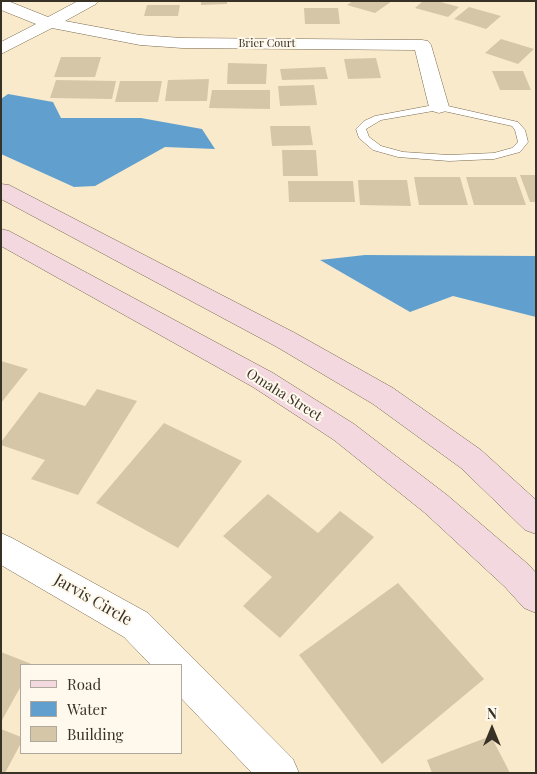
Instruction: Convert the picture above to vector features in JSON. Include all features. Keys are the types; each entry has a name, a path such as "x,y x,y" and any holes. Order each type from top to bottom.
{"main road":[{"path":"1,190 286,340 383,396 471,459 536,520"},
{"name":"Omaha Street","path":"1,236 263,380 344,432 436,504 517,576 536,597"}],"street":[{"path":"1,49 90,1"},
{"path":"1,4 49,23"},
{"name":"Brier Court","path":"49,23 140,40 182,43 422,45 439,107"},
{"name":"Jarvis Circle","path":"1,548 136,625 174,664"},
{"path":"182,672 279,773"}],"lane":[{"path":"439,107 515,124 520,130 523,142 516,150 494,156 449,158 402,155 377,148 364,138 362,130 366,123 378,118 439,107"}],"water":[{"path":"8,94 53,102 61,118 141,118 202,129 215,149 165,147 95,186 74,187 1,154 1,99"},
{"path":"365,255 536,256 536,317 453,296 410,312 320,260"}],"building":[{"path":"201,1 227,1 227,4 201,5"},
{"path":"353,1 392,1 375,13 347,5"},
{"path":"423,1 437,1 459,7 448,17 415,8"},
{"path":"147,5 180,5 178,16 144,16"},
{"path":"469,7 501,16 486,29 454,19"},
{"path":"304,8 338,8 340,24 305,24"},
{"path":"501,39 534,49 518,64 485,53"},
{"path":"61,57 101,57 95,77 54,77"},
{"path":"376,58 381,78 348,79 344,59"},
{"path":"228,63 267,64 266,84 227,84"},
{"path":"325,67 328,79 282,80 280,69"},
{"path":"492,71 523,71 531,90 500,90"},
{"path":"209,79 207,101 165,101 168,80"},
{"path":"56,80 116,81 112,99 50,98"},
{"path":"120,81 162,81 158,102 115,102"},
{"path":"314,85 317,105 280,106 278,86"},
{"path":"212,90 270,90 270,109 209,108"},
{"path":"270,126 310,126 313,145 272,146"},
{"path":"282,150 316,150 318,176 283,176"},
{"path":"520,175 536,175 536,202 530,202"},
{"path":"414,177 460,177 468,205 419,205"},
{"path":"466,177 516,177 526,205 474,205"},
{"path":"358,180 407,180 411,206 360,205"},
{"path":"288,181 353,181 355,202 289,202"},
{"path":"1,361 28,369 1,403"},
{"path":"97,389 137,401 78,495 31,479 45,460 1,445 1,442 39,392 85,406"},
{"path":"164,423 242,461 178,548 96,503"},
{"path":"268,494 318,533 340,511 374,537 280,638 243,606 272,577 223,536"},
{"path":"398,583 484,679 382,764 299,655"},
{"path":"1,652 31,664 20,664 20,688 1,722"},
{"path":"1,729 20,737 20,745 5,773 1,773"},
{"path":"491,736 510,773 432,773 427,760"}]}
